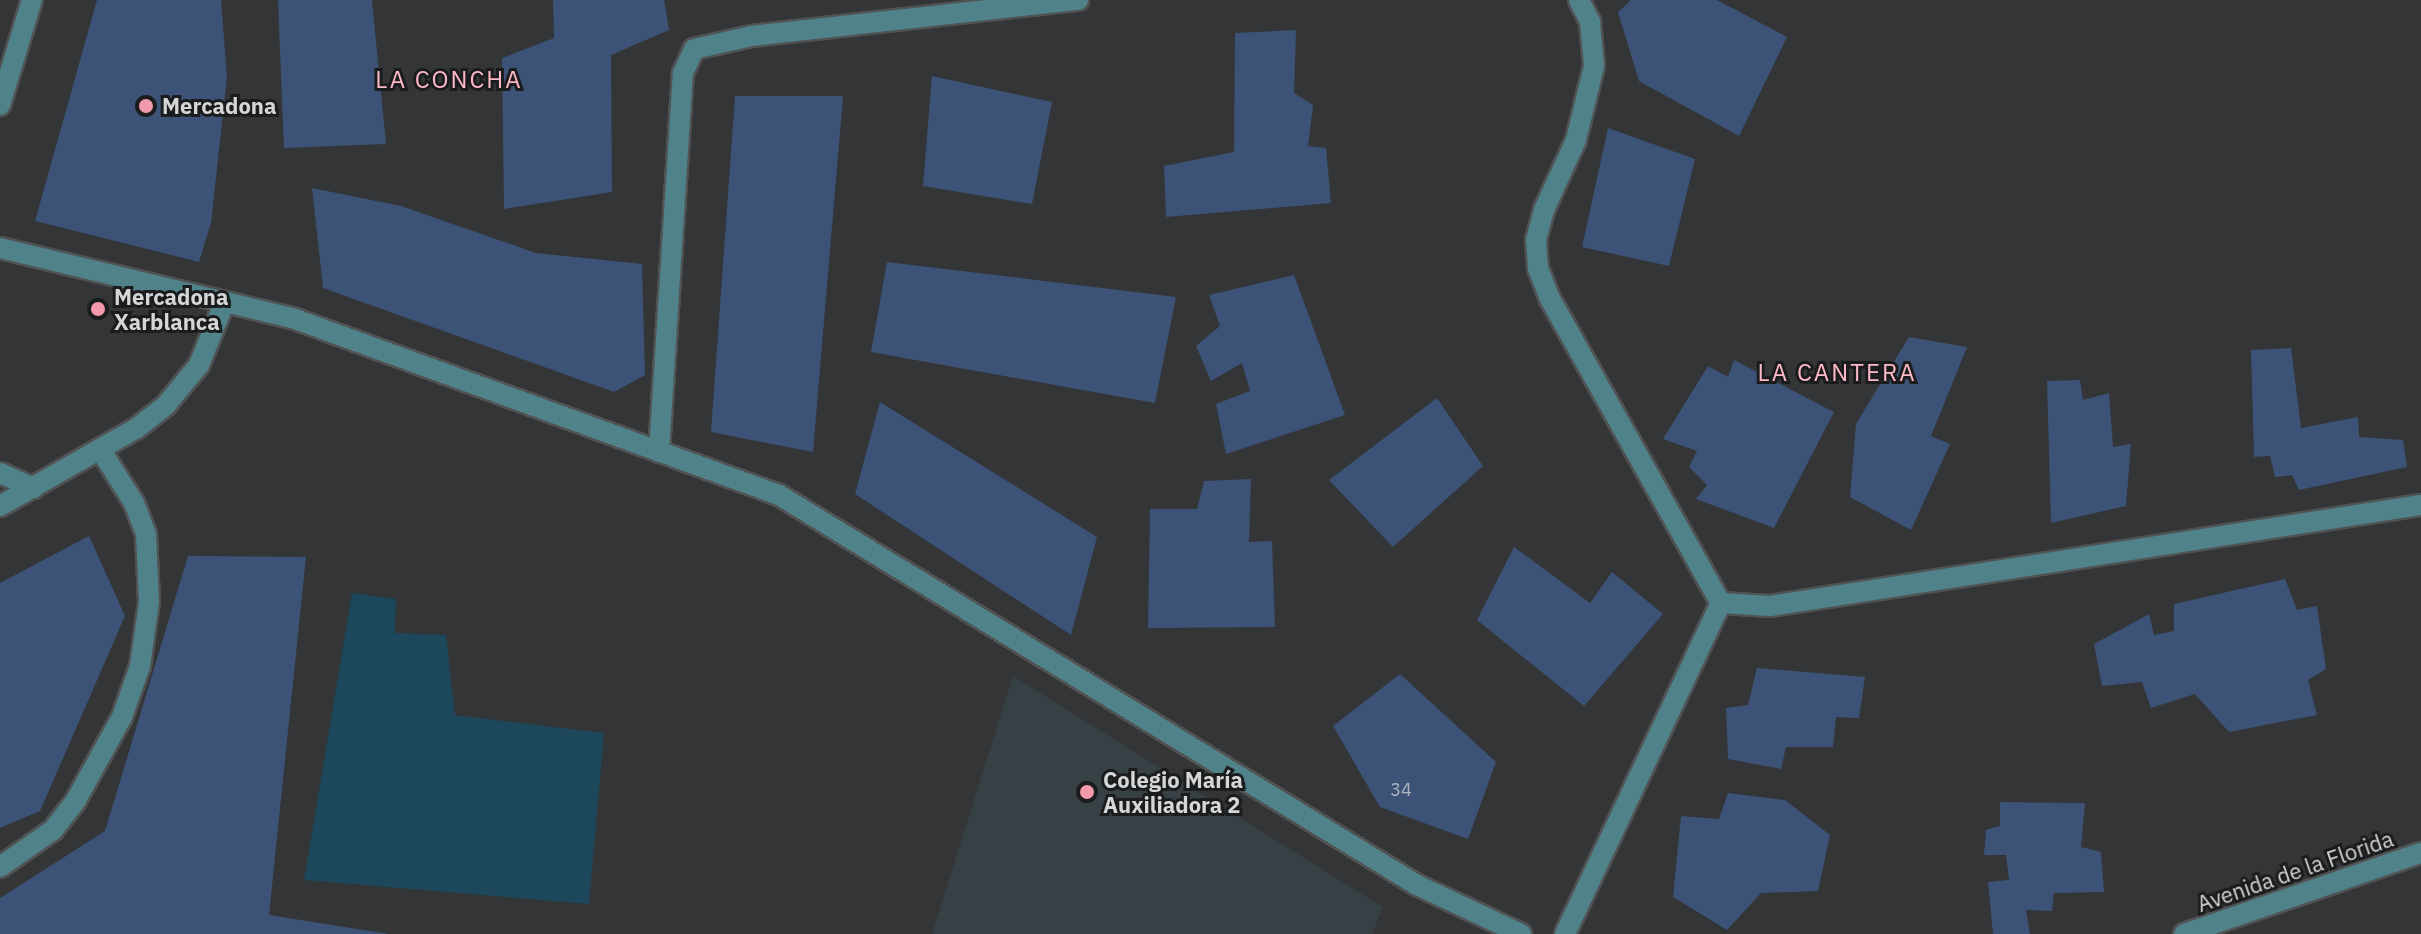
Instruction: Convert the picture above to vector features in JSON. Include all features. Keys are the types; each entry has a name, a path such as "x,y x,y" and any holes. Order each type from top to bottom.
{"street":[{"path":"0,105 32,0"},
{"path":"659,452 686,58 706,44 751,36 984,5 1078,0"},
{"path":"1579,0 1590,22 1594,66 1576,140 1544,210 1536,240 1538,268 1549,297 1721,603"},
{"path":"0,248 223,306 295,319 779,495 1417,885 1521,934"},
{"path":"0,506 137,428 185,386 223,306"},
{"path":"0,867 53,830 75,802 122,717 140,666 149,602 146,534 100,449"},
{"path":"0,473 34,488"},
{"path":"1721,603 1770,606 2421,505"},
{"path":"1565,934 1721,603"},
{"name":"Avenida de la Florida","path":"2184,934 2421,853"}],"shaded area":[{"path":"352,593 396,599 395,633 446,635 455,715 604,733 589,904 304,880"},
{"name":"Colegio María Auxiliadora 2","path":"1013,676 1383,907 1372,934 932,934"}],"building":[{"name":"Mercadona","path":"97,0 221,0 227,77 211,223 199,262 35,221"},
{"path":"278,0 372,0 386,144 284,148"},
{"path":"553,0 664,0 669,30 611,55 612,192 504,209 502,58 554,38"},
{"path":"1631,0 1717,0 1787,37 1739,136 1639,81 1618,12"},
{"path":"1296,30 1294,93 1313,105 1308,146 1326,148 1331,203 1166,217 1164,166 1234,152 1235,33"},
{"path":"932,76 1052,102 1032,204 923,186"},
{"path":"735,96 843,96 813,452 711,432"},
{"path":"1608,128 1695,159 1669,266 1582,247"},
{"path":"312,188 401,206 536,253 642,264 645,375 614,392 323,288"},
{"path":"887,262 1176,297 1155,403 871,352"},
{"path":"1294,275 1345,415 1226,454 1216,404 1250,391 1242,363 1211,381 1196,346 1220,326 1209,295"},
{"path":"1909,337 1967,347 1931,436 1950,444 1911,530 1850,497 1856,424"},
{"path":"2291,348 2301,428 2358,417 2359,437 2403,440 2407,467 2299,490 2292,475 2275,477 2270,456 2254,457 2251,350"},
{"path":"1734,360 1834,412 1774,528 1696,499 1707,485 1689,467 1697,451 1663,439 1708,366 1728,377"},
{"path":"2080,380 2083,400 2109,393 2113,447 2131,444 2126,506 2051,523 2047,381"},
{"path":"1437,398 1483,466 1393,547 1329,480"},
{"path":"880,402 1097,537 1071,635 855,494"},
{"path":"1251,479 1249,542 1272,541 1275,627 1148,628 1150,509 1197,509 1204,481"},
{"path":"89,536 125,616 40,811 0,828 0,583"},
{"path":"1514,547 1590,603 1612,572 1663,614 1584,706 1477,620"},
{"path":"188,556 306,557 269,915 389,934 0,934 0,898 105,831"},
{"path":"2285,579 2297,610 2317,606 2326,669 2308,680 2317,715 2229,732 2195,694 2151,708 2142,682 2102,686 2094,644 2149,614 2154,635 2174,631 2174,604"},
{"path":"1757,668 1865,677 1859,718 1836,717 1833,747 1786,747 1781,769 1728,759 1726,708 1748,705"},
{"path":"1400,674 1496,762 1468,839 1380,807 1333,726"},
{"path":"1728,793 1785,800 1830,835 1818,891 1761,893 1727,930 1673,897 1681,816 1719,819"},
{"path":"2000,802 2085,803 2081,847 2101,852 2104,892 2054,893 2052,911 2026,910 2030,934 1993,934 1988,882 2009,880 2006,855 1984,855 1986,830 2000,826"}],"place":[{"name":"Mercadona","path":"146,106"},
{"name":"Mercadona Xarblanca","path":"98,309"},
{"name":"Colegio María Auxiliadora 2","path":"1087,792"}],"district":[{"name":"LA CONCHA","path":"449,80"},
{"name":"LA CANTERA","path":"1837,373"}]}
